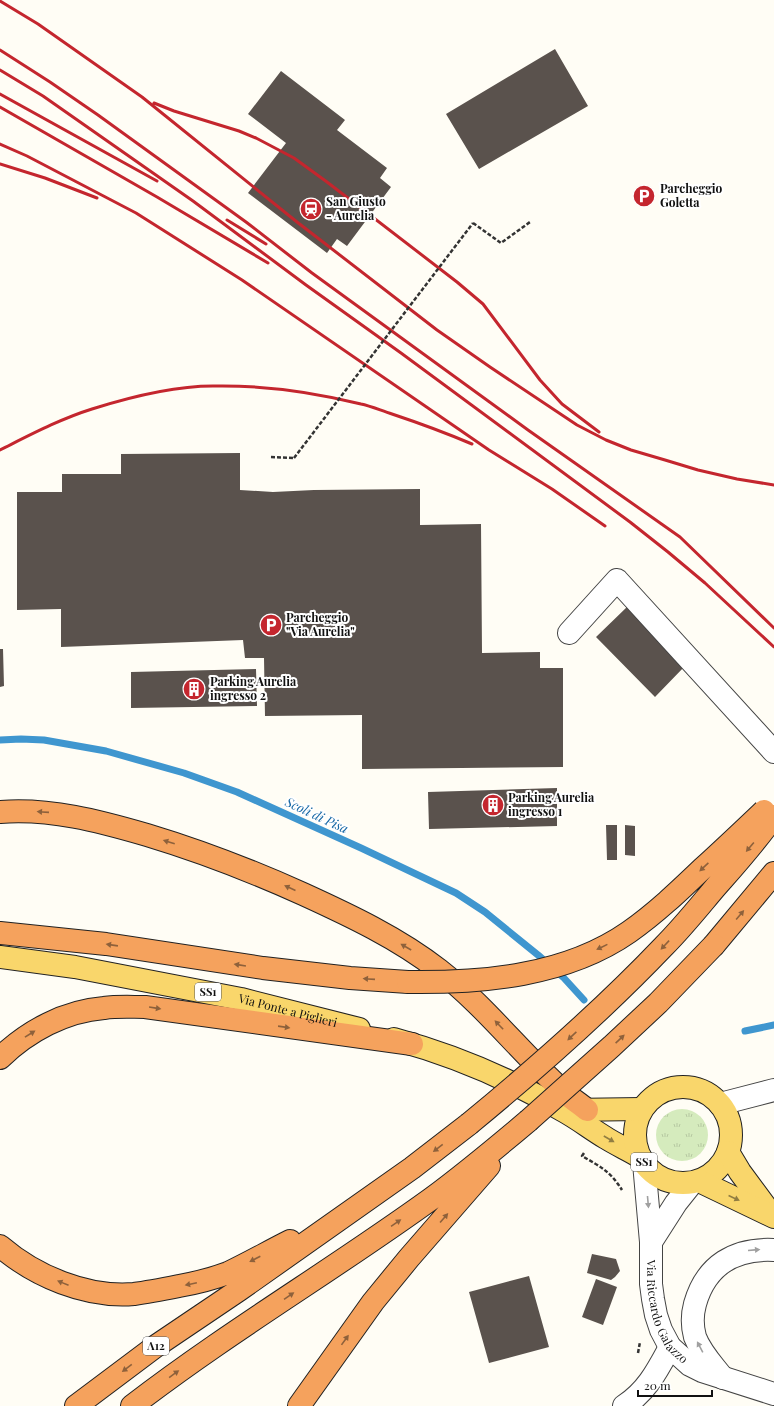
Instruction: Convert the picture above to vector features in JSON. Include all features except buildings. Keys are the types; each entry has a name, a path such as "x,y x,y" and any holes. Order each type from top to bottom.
{"highway":[{"path":"0,933 106,944 291,972 350,978 408,982 443,982 480,980 530,972 567,961 606,945 628,933 652,914 774,802"},
{"path":"0,812 48,812 77,816 179,844 278,883 355,919 414,952 438,969 470,996 558,1087 587,1110"},
{"path":"0,1246 14,1258 47,1276 72,1287 103,1293 133,1294 206,1280 234,1281 364,1202 412,1168 469,1124 527,1076 606,1004 664,946 725,876 774,816"},
{"path":"132,1406 175,1373 431,1199 477,1164 528,1121 658,1003 714,945 774,873"},
{"path":"0,1058 12,1046 22,1039 59,1018 78,1012 104,1008 145,1007 412,1044"},
{"path":"299,1406 373,1302 409,1258 528,1121"},
{"name":"A12","path":"76,1406 156,1346 234,1281"}],"main road":[{"name":"Via Ponte a Piglieri","path":"0,957 74,967 241,999 412,1044 498,1076 562,1110 642,1160"},
{"path":"642,1109 657,1095 665,1090 680,1088 695,1089 709,1095 720,1104 730,1127 731,1140 728,1152 723,1162 715,1171 695,1182"},
{"name":"Via Ponte a Piglieri","path":"562,1110 642,1109"},
{"name":"SS1","path":"642,1109 638,1119 636,1141 642,1160 653,1173 665,1180 679,1183 695,1182 773,1217"},
{"name":"SS1","path":"728,1152 740,1172 773,1217"}],"street":[{"path":"569,633 617,580 774,752"},
{"path":"720,1104 774,1090"},
{"name":"Via Riccardo Galazzo","path":"642,1160 651,1242 651,1284 653,1299 661,1330 670,1347 690,1365 702,1371 774,1394"},
{"path":"651,1242 676,1203 695,1182"},
{"name":"Via Riccardo Galazzo","path":"723,1378 705,1357 696,1338 692,1324 699,1291 708,1276 723,1261 734,1255 749,1250 774,1250"},
{"path":"624,1406 635,1399 645,1388 670,1347"}],"path":[{"path":"271,457 294,458 473,223 501,243 530,222"},
{"path":"594,1130 582,1156 607,1170 617,1181 623,1193"},
{"path":"638,1354 640,1340"}],"green space":[{"path":"682,1109 692,1111 700,1117 706,1125 708,1135 706,1145 700,1153 692,1159 682,1161 672,1159 664,1153 658,1145 656,1135 658,1125 664,1117 672,1111"}],"waterway":[{"name":"Scoli di Pisa","path":"0,740 44,740 106,751 184,773 237,792 456,893 485,912 538,955 563,977 584,1000"},
{"name":"Scoli di Pisa","path":"745,1031 774,1025"}],"railway":[{"path":"0,1 38,24 142,97 297,222 437,330 577,425 606,440 631,450 698,470 737,479 774,485"},
{"path":"0,50 98,115 528,430 680,537 774,628"},
{"path":"0,70 43,96 193,201 630,522 705,583 774,647"},
{"path":"0,94 157,181"},
{"path":"154,103 256,138 294,158 327,182 457,282 483,304 540,380 562,404 599,432"},
{"path":"0,107 268,263"},
{"path":"0,144 27,156 136,213 242,280 489,450 552,489 605,526"},
{"path":"0,164 45,178 97,198"},
{"path":"227,220 266,244"},
{"path":"0,450 57,422 80,413 136,396 198,386 269,388 343,400 373,407 472,444"}],"place":[{"name":"Parcheggio Goletta","path":"644,196"},
{"name":"San Giusto - Aurelia","path":"311,209"},
{"name":"Parcheggio \"Via Aurelia\"","path":"271,625"},
{"name":"Parking Aurelia ingresso 2","path":"194,689"},
{"name":"Parking Aurelia ingresso 1","path":"493,805"}]}
